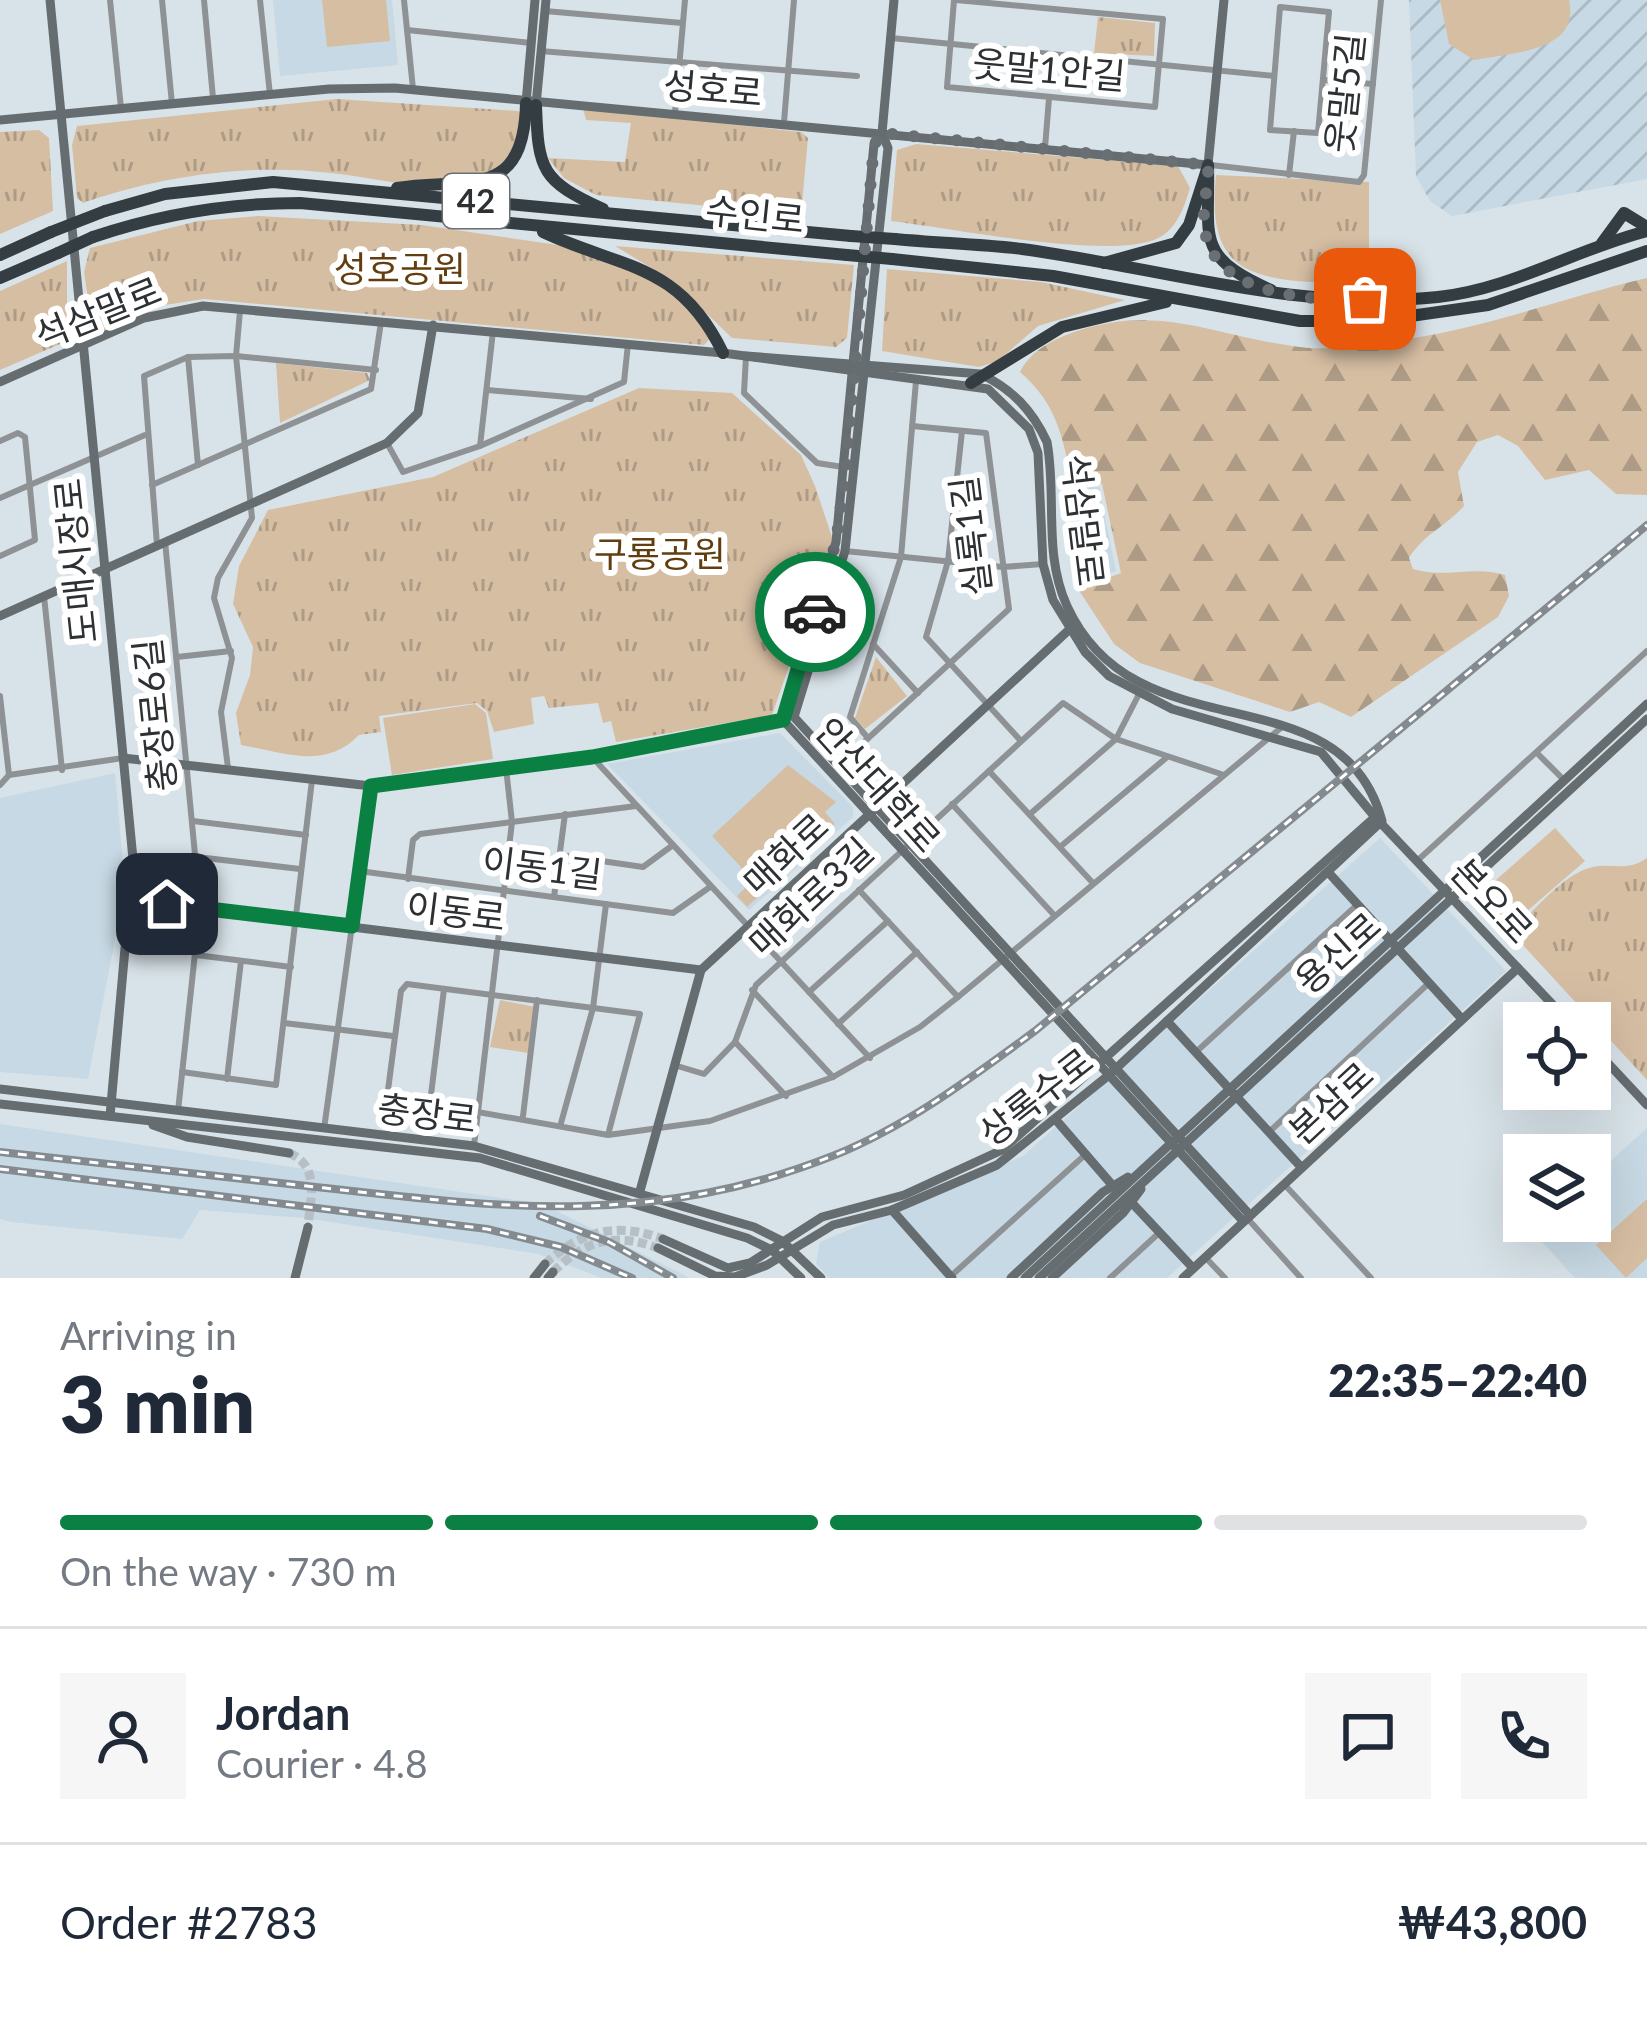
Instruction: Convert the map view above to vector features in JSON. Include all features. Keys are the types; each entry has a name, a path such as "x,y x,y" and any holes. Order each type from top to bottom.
{"highway":[{"path":"362,190 462,187 489,180 518,152 531,104"},
{"path":"531,104 538,157 547,176 568,195 615,215"},
{"path":"1096,264 1176,243 1189,225 1208,165"},
{"path":"1208,165 1204,233 1216,257 1233,272 1283,295"},
{"name":"수인로","path":"0,255 105,211 209,187 273,182 1024,250 1283,295 1338,300 1440,296 1524,275 1647,229"},
{"name":"수인로","path":"0,278 137,222 245,204 300,203 1053,276 1170,301 1300,321 1432,316 1530,293 1647,251"},
{"path":"1602,244 1624,213 1647,229"},
{"path":"536,229 659,277 699,313 723,353"},
{"path":"976,379 1077,321 1170,301"}],"street":[{"name":"도매시장로","path":"50,0 133,900 110,1110"},
{"path":"110,0 121,108"},
{"path":"162,0 172,104"},
{"path":"204,0 214,100"},
{"path":"260,0 270,95"},
{"path":"404,0 413,89"},
{"path":"531,104 535,0"},
{"path":"675,112 685,0"},
{"path":"784,122 794,0"},
{"name":"안산대학로","path":"788,719 836,542 888,148 882,133 894,0"},
{"name":"웃말1안길","path":"955,0 1058,5 1163,19 1155,107 946,87 955,0"},
{"path":"1208,165 1224,0"},
{"name":"웃말5길","path":"1208,165 1358,182 1364,175 1381,0"},
{"path":"1305,4 1329,12 1318,133 1270,130 1274,76 1280,7 1305,4"},
{"path":"535,47 545,5 682,23"},
{"path":"407,30 679,62 857,76"},
{"path":"891,38 1274,76"},
{"path":"1324,80 1373,84"},
{"name":"성호로","path":"0,120 348,87 413,89 531,104 675,112 1208,165"},
{"path":"1044,149 1049,98"},
{"path":"1289,175 1294,131"},
{"name":"석삼말로","path":"0,382 182,307 240,307 976,379 1006,387 1025,405 1047,442 1054,556 1072,627 1117,669 1170,699 1328,741 1376,797 1378,819"},
{"path":"228,770 220,712 231,651 214,598 218,578 252,518 236,356 240,307"},
{"path":"152,485 371,389 381,320"},
{"path":"0,616 387,443 418,413 434,325"},
{"path":"480,446 494,331"},
{"path":"387,443 404,472 480,446 624,382 628,344"},
{"path":"198,465 188,357 236,356 376,370"},
{"path":"746,356 744,393 817,463 846,467"},
{"name":"충장로6길","path":"178,1111 200,907 177,657 141,380 188,357"},
{"name":"안산대학로","path":"788,719 845,551 860,368"},
{"name":"석삼말로","path":"860,368 976,379 1003,398 1029,429 1042,477 1043,564 1072,627 1109,676 1172,709 1321,752 1378,819"},
{"path":"868,739 850,717 901,556 917,377"},
{"path":"487,390 593,399"},
{"name":"실록1길","path":"834,770 1009,609 986,433 912,426"},
{"path":"962,430 948,561 926,637 1021,741"},
{"path":"0,441 18,433 25,437 35,540 0,556"},
{"path":"0,498 146,434"},
{"path":"845,551 1003,567 1043,564"},
{"path":"44,596 62,770"},
{"name":"매화로","path":"701,970 1072,627"},
{"path":"873,644 919,693"},
{"path":"177,657 231,651"},
{"path":"1418,860 1647,651"},
{"path":"1030,814 1116,739 1139,694"},
{"path":"0,696 9,775"},
{"name":"매화로3길","path":"736,1042 752,990 1063,704 1116,739 1224,776"},
{"name":"용신로","path":"1450,894 1647,704"},
{"name":"용신로","path":"1069,1245 1647,718"},
{"path":"0,784 9,775 123,758 371,786 592,757 788,719"},
{"name":"안산대학로","path":"788,719 1247,1218"},
{"path":"608,1135 640,1014 407,984 400,991 388,1090 393,1097 478,1108 608,1135 710,1120 786,1096 870,1058 958,997 1283,726"},
{"path":"1537,752 1564,781"},
{"path":"592,757 870,1058"},
{"path":"1060,847 1166,758"},
{"path":"474,1146 512,822 506,768"},
{"path":"989,771 1093,883"},
{"path":"182,1072 276,1085 312,780"},
{"path":"324,1129 371,786"},
{"path":"952,804 1054,915"},
{"path":"408,878 413,839 420,834 636,806"},
{"path":"554,897 565,814"},
{"name":"본오로","path":"1378,819 1550,1002"},
{"name":"상록수로","path":"660,1243 728,1268 776,1252 822,1217 904,1195 964,1171 1018,1138 1167,1021 1328,872 1378,819"},
{"name":"상록수로","path":"786,1244 833,1225 892,1210 997,1165 1056,1120 1378,819"},
{"path":"193,821 306,835"},
{"path":"560,855 643,867 673,845"},
{"path":"196,857 302,869"},
{"name":"이동1길","path":"358,871 673,914 710,887"},
{"path":"1328,872 1462,1019"},
{"path":"859,890 958,997"},
{"name":"이동로","path":"133,900 701,970"},
{"path":"560,1124 593,1008 606,904"},
{"path":"1196,1052 1358,905"},
{"path":"809,992 888,920"},
{"path":"838,1024 916,952"},
{"path":"196,956 291,967"},
{"path":"227,1078 241,961"},
{"name":"본삼로","path":"1183,1278 1518,968"},
{"path":"640,1191 701,970"},
{"path":"1269,1132 1429,983"},
{"path":"430,1103 444,988"},
{"path":"752,990 833,1077"},
{"path":"523,1117 537,1000"},
{"path":"1167,1021 1301,1167"},
{"path":"284,1023 394,1036"},
{"path":"674,1065 704,1074 736,1042 786,1096"},
{"path":"1611,1066 1647,1105"},
{"name":"충장로","path":"0,1090 137,1119 480,1158 776,1252 801,1278"},
{"name":"충장로","path":"0,1104 178,1111 474,1146 640,1191 786,1244 821,1278"},
{"path":"137,1119 187,1137 289,1153"},
{"path":"1056,1120 1113,1186"},
{"path":"892,1210 951,1277 1086,1154"},
{"path":"1011,1278 1113,1186 1146,1173"},
{"path":"1052,1278 1132,1203 1146,1173"},
{"path":"1284,1184 1371,1278"},
{"path":"1132,1203 1193,1268"},
{"path":"1247,1218 1301,1278"},
{"path":"295,1278 308,1227"},
{"path":"1110,1278 1160,1232"},
{"path":"1025,1278 1069,1245"},
{"path":"1039,1278 1069,1245"},
{"path":"1205,1257 1225,1278"},
{"path":"534,1278 549,1271"}],"shaded area":[{"path":"273,0 392,0 398,65 280,76"},
{"path":"1409,0 1647,0 1647,179 1452,216 1430,201 1416,176"},
{"path":"1068,471 1099,488 1116,571 1076,585 1069,554"},
{"path":"780,733 853,807 853,817 749,910 607,764"},
{"path":"115,773 125,887 88,1079 0,1072 0,798"},
{"path":"1380,838 1506,971 1167,1278 829,1278 816,1264 820,1242 1023,1156"},
{"path":"0,1124 543,1204 690,1278 602,1278 539,1254 304,1218 200,1210 182,1239 11,1222 0,1219"},
{"path":"1647,1128 1647,1278 1575,1278 1542,1242 1611,1242 1611,1161"}],"green space":[{"path":"322,0 386,0 390,41 327,47"},
{"path":"1440,0 1569,0 1570,17 1564,31 1540,47 1474,60 1449,44"},
{"path":"1098,17 1155,23 1154,56 1094,53"},
{"name":"성호공원","path":"337,99 524,115 517,142 502,163 479,179 452,186 300,170 237,171 174,179 83,203 77,198 72,145 77,126"},
{"path":"583,108 801,132 808,138 801,215 596,195 564,178 548,158 625,162 631,123 586,120"},
{"path":"39,130 49,138 53,211 0,234 0,132"},
{"path":"916,144 1178,166 1190,188 1168,231 1154,240 1130,245 1064,244 891,221 897,150"},
{"path":"1216,175 1369,182 1369,282 1284,280 1245,267 1231,257 1216,225"},
{"name":"성호공원","path":"258,216 422,225 565,246 635,268 677,295 711,337 704,345 204,299 165,305 94,338 84,272 90,248 198,221"},
{"path":"615,246 854,265 847,338 836,347 732,338 673,281"},
{"path":"67,261 67,341 0,370 0,291"},
{"path":"887,269 1041,282 1125,300 1038,326 998,361 979,367 882,351"},
{"path":"1647,278 1647,495 1616,494 1589,470 1545,480 1518,446 1498,435 1477,442 1458,472 1464,506 1409,558 1413,569 1425,572 1505,575 1509,596 1498,617 1351,717 1319,702 1290,712 1140,663 1114,644 1078,589 1121,573 1102,484 1069,467 1053,415 1020,372 1030,357 1052,342 1077,331 1136,320 1189,325 1300,347 1345,347 1456,330"},
{"path":"276,363 367,373 370,380 280,423"},
{"name":"구룡공원","path":"639,388 732,393 801,455 815,486 833,540 772,715 616,742 611,721 603,723 598,703 549,708 544,696 531,698 534,724 494,732 487,711 477,703 379,716 381,732 359,735 346,746 318,756 241,745 236,713 250,675 253,647 233,604 239,566 268,510 433,477"},
{"path":"876,657 907,696 865,729 855,718"},
{"path":"475,704 486,713 493,759 392,775 383,718"},
{"path":"788,765 836,802 825,812 835,824 747,907 737,896 753,880 712,836"},
{"path":"1555,828 1585,861 1510,926 1479,895"},
{"path":"1647,858 1647,1080 1611,1041 1611,1002 1575,1002 1511,932 1560,885 1582,871 1633,865"},
{"path":"500,1000 535,1007 528,1053 490,1047"},
{"path":"1647,1199 1647,1258 1626,1278 1596,1245 1611,1242 1611,1231"}],"tunnel":[{"path":"289,1153 310,1175 308,1227"},
{"path":"545,1264 572,1243 600,1232 630,1231 663,1239"},
{"path":"553,1272 577,1252 601,1242 628,1240 658,1248"}],"railway":[{"path":"0,1152 520,1206 644,1202 706,1193 770,1178 835,1155 914,1115 1035,1031 1647,525"},
{"path":"0,1169 487,1229 561,1247 632,1278"},
{"path":"540,1216 609,1242 673,1278"}],"way so far":[{"path":"815,612 836,542 874,145 882,133 1208,165 1204,233 1216,257 1233,272 1283,295 1365,299"}],"route":[{"path":"167,904 352,926 371,786 592,757 783,720 815,612"}]}
